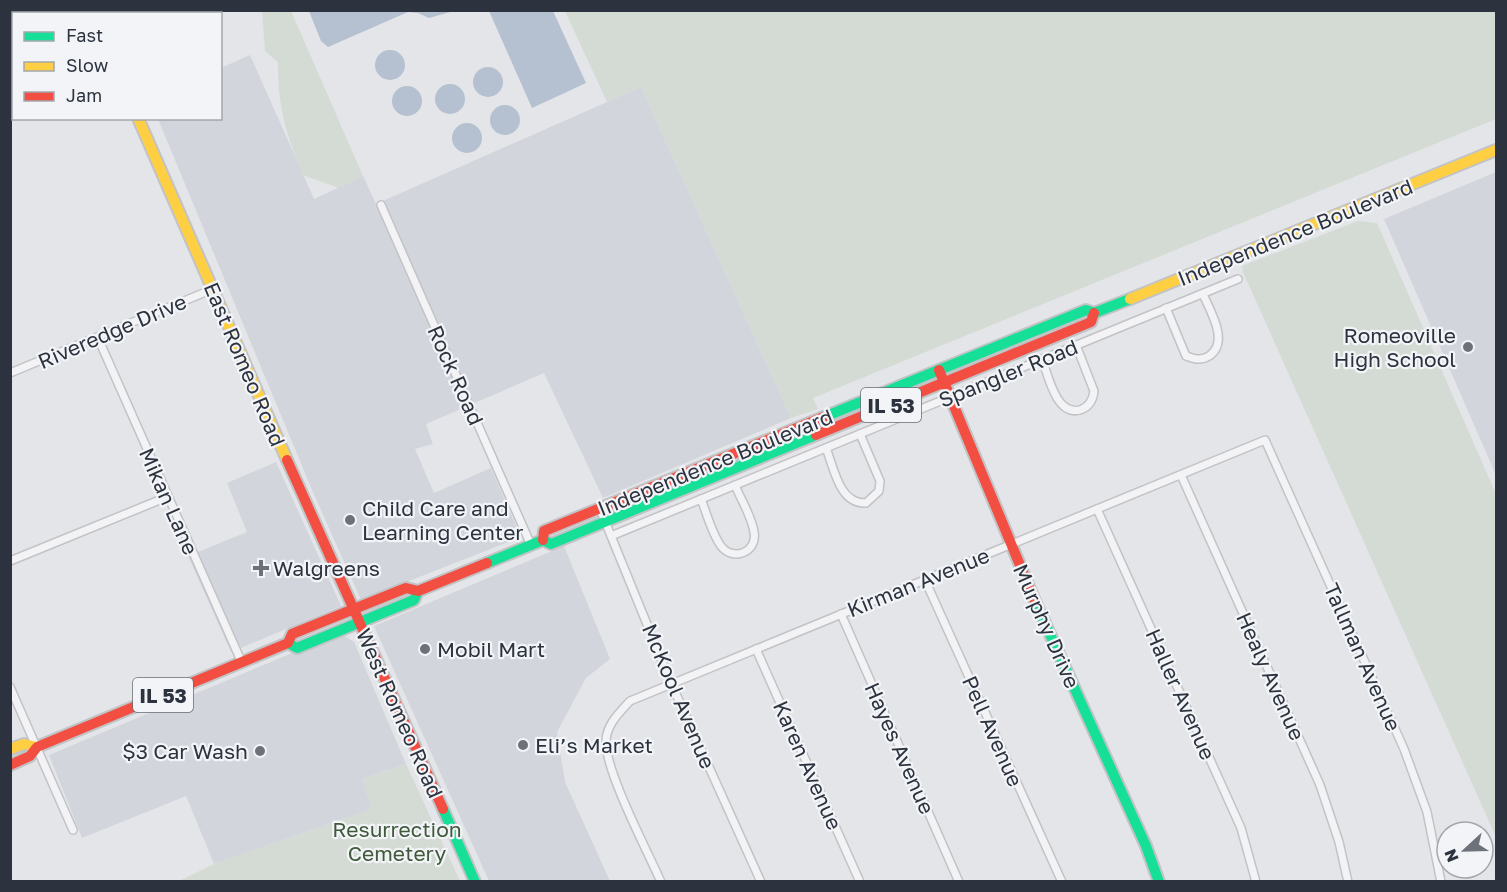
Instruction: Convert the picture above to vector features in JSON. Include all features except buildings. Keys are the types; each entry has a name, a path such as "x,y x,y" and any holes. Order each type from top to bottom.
{"main road":[{"name":"East Romeo Road","path":"139,120 354,609"},
{"name":"Independence Boulevard","path":"10,765 30,756 37,747 288,644 292,634 406,588 418,591 543,540 551,544 1091,322 1094,314 1497,150"},
{"name":"Independence Boulevard","path":"543,540 544,531 1086,310 1094,314"},
{"name":"Murphy Drive","path":"939,370 1010,545 1146,846 1159,882"},
{"name":"Independence Boulevard","path":"288,644 297,648 414,600 418,591"},
{"name":"West Romeo Road","path":"354,609 475,882"},
{"name":"Independence Boulevard","path":"10,749 24,744 37,747"}],"street":[{"name":"Rock Road","path":"381,204 531,545"},
{"name":"Spangler Road","path":"611,536 1238,279"},
{"name":"Riveredge Drive","path":"10,373 213,289"},
{"path":"1166,308 1186,356 1204,359 1215,351 1219,336 1203,294"},
{"name":"Mikan Lane","path":"98,338 242,663"},
{"path":"1042,359 1061,404 1068,409 1082,409 1089,404 1094,391 1076,345"},
{"path":"826,448 844,494 857,504 866,503 879,491 880,481 860,434"},
{"name":"Kirman Avenue","path":"661,882 608,760 606,738 615,716 630,701 1265,440"},
{"name":"Tallman Avenue","path":"1265,440 1408,758 1427,812 1441,882"},
{"name":"Healy Avenue","path":"1181,475 1320,785 1340,842 1348,882"},
{"path":"701,499 720,545 726,552 738,555 748,551 754,543 755,533 735,485"},
{"path":"10,561 167,497"},
{"name":"McKool Avenue","path":"600,509 671,683 761,882"},
{"name":"Haller Avenue","path":"1097,509 1237,818 1256,882"},
{"name":"Pell Avenue","path":"925,580 1062,882"},
{"name":"Hayes Avenue","path":"841,614 959,882"},
{"name":"Karen Avenue","path":"756,649 860,882"},
{"path":"10,687 73,830"}],"shaded area":[{"path":"250,55 314,199 363,176 376,204 641,87 791,418 603,498 544,373 426,424 433,444 415,449 434,493 491,468 521,537 361,600 312,490 158,120 222,120 222,68"},
{"name":"Romeoville High School","path":"1496,172 1496,475 1384,219"},
{"path":"276,462 341,606 231,652 188,556 247,532 227,483"},
{"path":"564,546 610,659 586,678 557,732 565,782 610,881 489,881 374,626"},
{"path":"340,633 354,642 406,764 362,779 372,809 214,864 186,796 82,838 49,755"}],"green space":[{"path":"262,11 291,11 363,176 339,188 303,175 284,120 279,92 278,62 265,51"},
{"path":"565,11 1496,11 1496,119 813,398 818,409 791,418 641,87 607,102"},
{"path":"1358,221 1377,223 1496,494 1496,837 1495,820 1488,820 1242,266"},
{"name":"Resurrection Cemetery","path":"406,764 460,881 179,881 214,864 372,809 362,779"}],"water":[{"path":"309,10 454,11 429,18 408,12 328,47 321,41"},
{"path":"489,11 553,11 586,83 532,108"},
{"path":"390,50 401,54 405,65 401,76 390,80 379,76 375,65 379,54"},
{"path":"488,67 499,71 503,82 499,93 488,97 477,93 473,82 477,71"},
{"path":"450,84 461,88 465,99 461,110 450,114 439,110 435,99 439,88"},
{"path":"407,86 418,90 422,101 418,112 407,116 396,112 392,101 396,90"},
{"path":"505,105 516,109 520,120 516,131 505,135 494,131 490,120 494,109"},
{"path":"467,123 478,127 482,138 478,149 467,153 456,149 452,138 456,127"}],"traffic: fast":[{"path":"824,417 1086,310 1094,313 1130,299"},
{"path":"487,563 543,540 551,544 816,435"},
{"path":"288,643 297,648 414,600 418,591"},
{"path":"1034,599 1146,846 1159,882"},
{"path":"443,809 475,882"}],"traffic: slow":[{"path":"139,120 287,460"},
{"path":"1130,299 1496,150"},
{"path":"10,749 24,744 37,747"}],"traffic: jam":[{"path":"816,435 1091,322 1094,313"},
{"path":"939,370 1034,599"},
{"path":"543,540 544,531 824,417"},
{"path":"287,460 443,809"},
{"path":"10,765 30,756 37,747 288,643 292,634 406,588 418,591 487,563"}],"place":[{"name":"Romeoville High School","path":"1468,347"},
{"name":"Child Care and Learning Center","path":"350,520"},
{"name":"Walgreens","path":"261,568"},
{"name":"Mobil Mart","path":"425,649"},
{"name":"Eli’s Market","path":"523,745"},
{"name":"$3 Car Wash","path":"260,751"}]}
